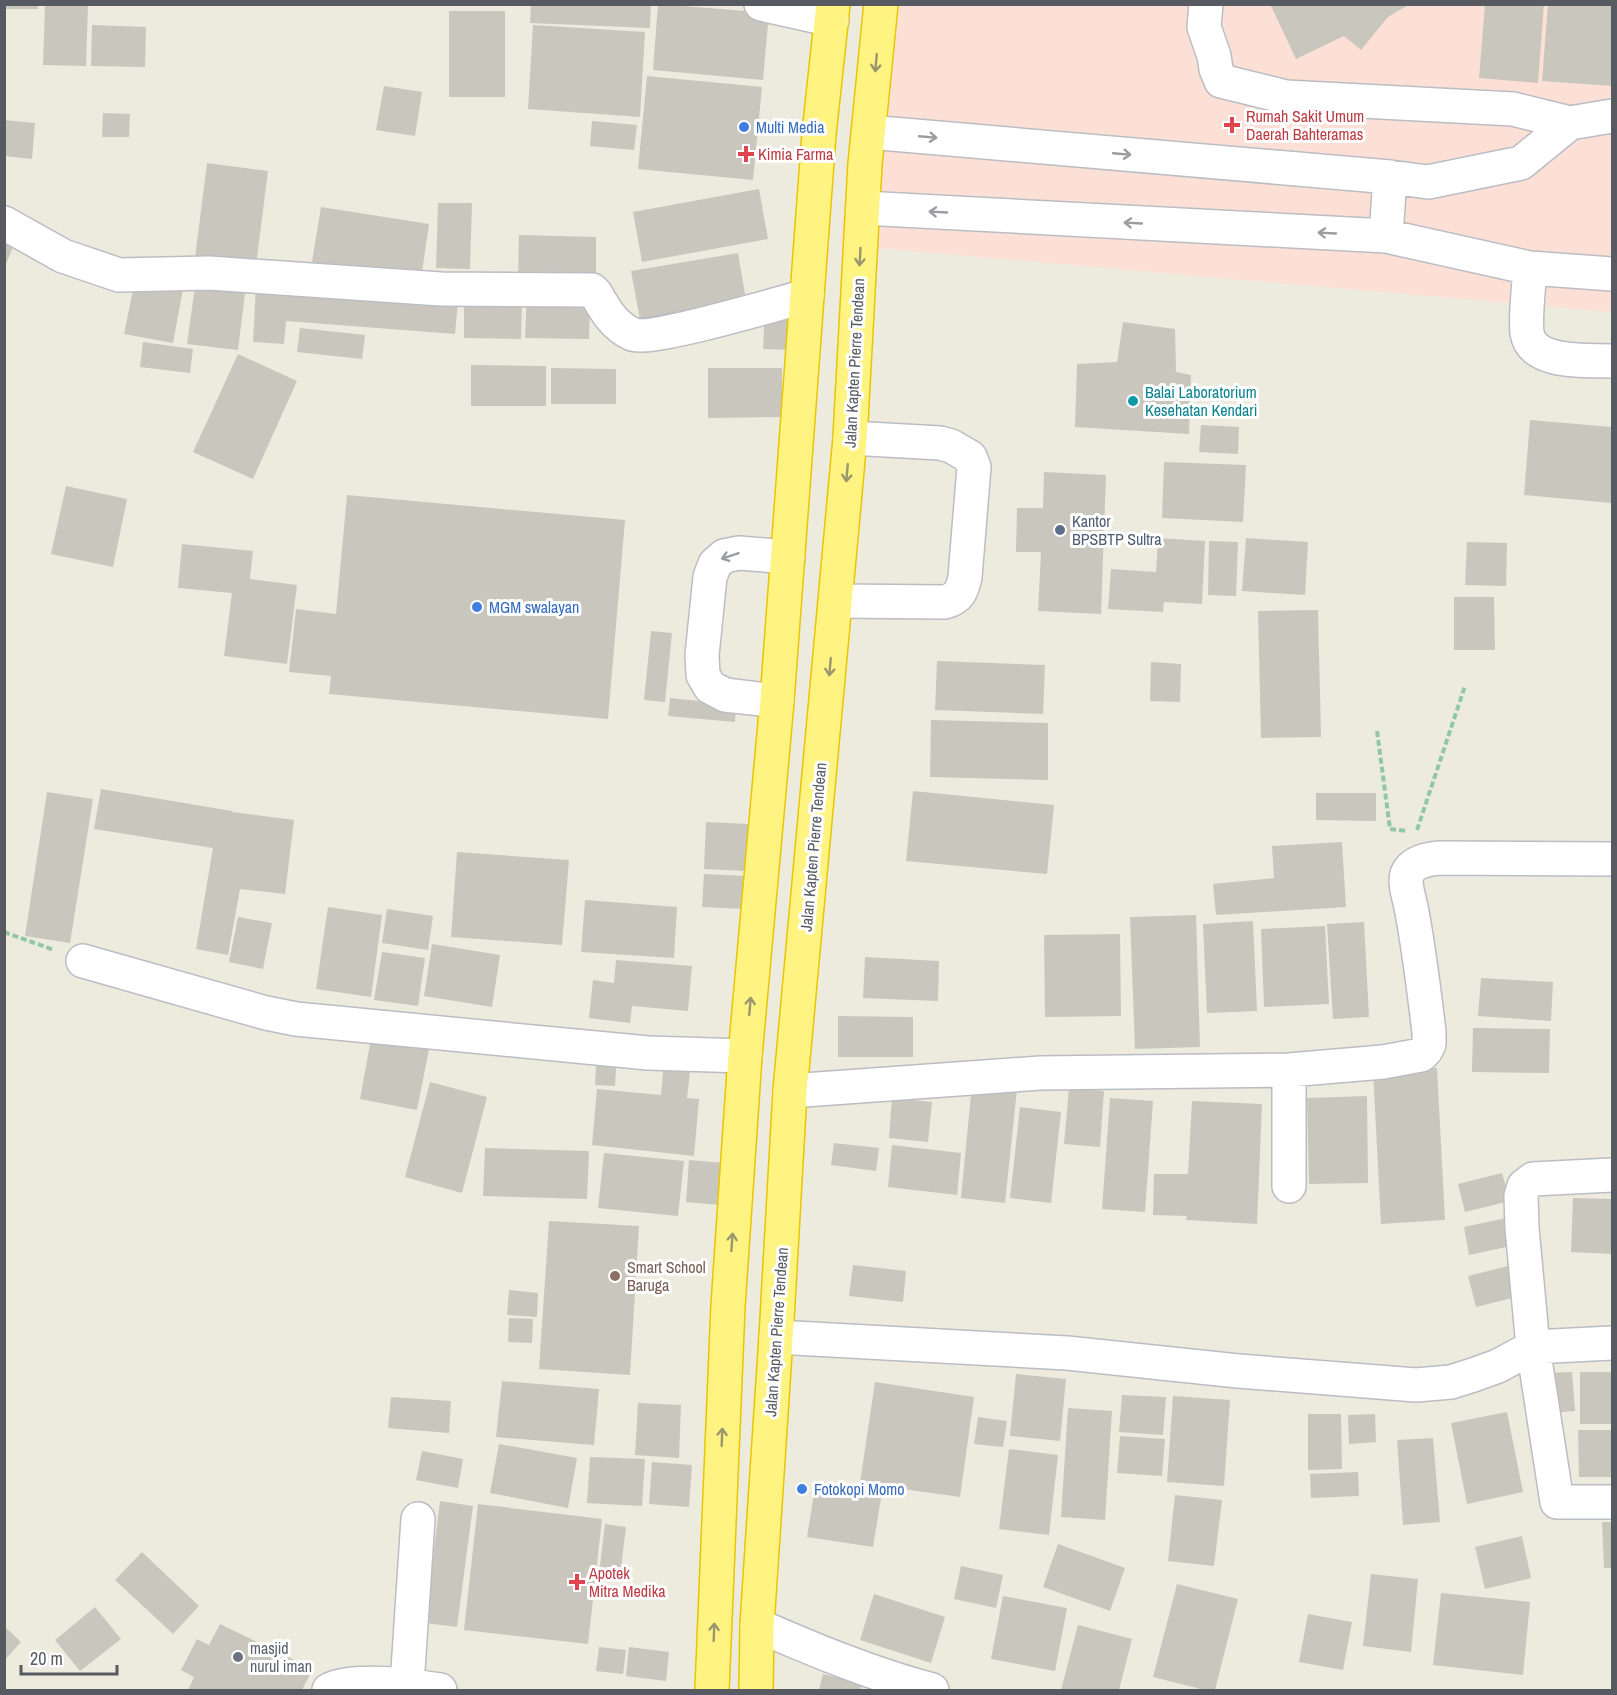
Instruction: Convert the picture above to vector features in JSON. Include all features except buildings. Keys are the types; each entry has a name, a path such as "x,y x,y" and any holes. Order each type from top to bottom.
{"highway":[{"name":"Jalan Kapten Pierre Tendean","path":"756,1690 757,1625 790,1091 850,438 865,164 881,4"},
{"path":"712,1690 728,1306 745,1056 777,701 819,134 833,12"},
{"path":"818,164 865,164"}],"street":[{"path":"761,4 833,12"},
{"path":"1206,4 1204,27 1221,81 1286,97 1513,109 1570,123 1612,116"},
{"path":"869,132 1428,182 1521,163 1570,123"},
{"path":"1386,236 1390,177"},
{"path":"863,208 1386,236 1530,268 1612,274"},
{"path":"4,223 63,256 118,274 209,273 441,289 591,290 616,324 635,335 662,333 807,296"},
{"path":"1530,268 1527,334 1534,347 1543,354 1554,357 1612,362"},
{"path":"836,601 945,602 955,599 962,590 964,577 974,467 970,457 951,446 940,443 850,438"},
{"path":"777,701 725,695 711,687 703,675 702,656 710,577 715,564 724,556 739,553 788,557"},
{"path":"790,1091 1040,1073 1289,1070 1383,1062 1421,1055 1429,1044 1429,1032 1420,951 1406,886 1407,874 1414,866 1425,859 1439,858 1612,860"},
{"path":"83,961 266,1013 296,1019 648,1053 745,1056"},
{"path":"1289,1070 1289,1186"},
{"path":"1612,1175 1533,1179 1524,1186 1521,1196 1533,1347 1557,1502 1612,1502"},
{"path":"776,1337 1067,1353 1238,1371 1416,1384 1451,1382 1498,1366 1533,1347 1612,1343"},
{"path":"407,1685 418,1519"},
{"path":"757,1625 839,1660 898,1681 932,1690"},
{"path":"329,1690 337,1686 407,1685 440,1690"}],"path":[{"path":"1377,731 1390,829 1416,832 1466,686"},
{"path":"4,932 83,961"}],"shaded area":[{"name":"Rumah Sakit Umum Daerah Bahteramas","path":"865,5 1612,5 1612,312 840,245"}],"place":[{"name":"Rumah Sakit Umum Daerah Bahteramas","path":"1232,125"},
{"name":"Multi Media","path":"744,127"},
{"name":"Kimia Farma","path":"746,154"},
{"name":"Balai Laboratorium Kesehatan Kendari","path":"1133,401"},
{"name":"Kantor BPSBTP Sultra","path":"1060,530"},
{"name":"MGM swalayan","path":"477,607"},
{"name":"Smart School Baruga","path":"615,1276"},
{"name":"Fotokopi Momo","path":"802,1489"},
{"name":"Apotek Mitra Medika","path":"577,1582"},
{"name":"masjid nurul iman","path":"238,1657"}]}
